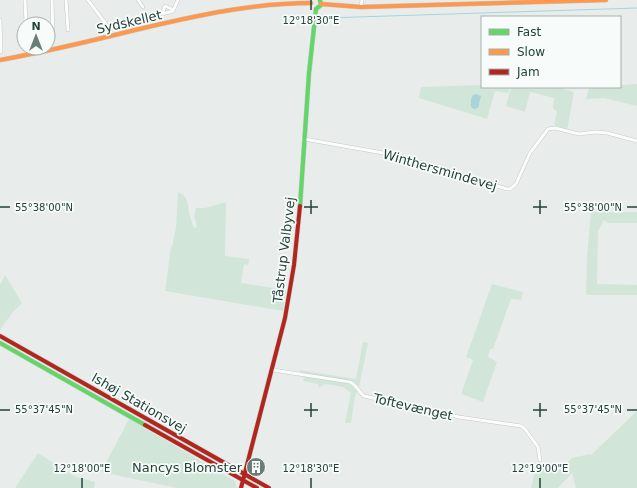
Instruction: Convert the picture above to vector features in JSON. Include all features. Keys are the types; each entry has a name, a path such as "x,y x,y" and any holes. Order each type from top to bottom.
{"street":[{"path":"26,0 26,16"},
{"path":"52,0 52,16"},
{"path":"66,0 68,30"},
{"path":"88,0 109,28"},
{"path":"138,0 143,7"},
{"path":"174,10 178,0"},
{"path":"259,0 259,6"},
{"path":"361,7 362,0"},
{"path":"311,2 312,6 316,9 320,7 320,2 361,7 461,2 606,0"},
{"name":"Sydskellet","path":"0,60 52,50 190,18 259,6 311,2"},
{"name":"Tåstrup Valbyvej","path":"241,488 273,370 289,296 297,243 309,61 316,9"},
{"path":"0,20 1,52"},
{"name":"Winthersmindevej","path":"304,139 400,156 507,189 510,189 516,184 530,153 548,129 555,128 579,134 596,132 607,133 637,141"},
{"name":"Ishøj Stationsvej","path":"0,336 269,488"},
{"name":"Ishøj Stationsvej","path":"0,343 257,488"},
{"name":"Toftevænget","path":"273,370 350,382 356,386 360,393 364,396 429,412 521,426 525,429 538,447 540,460"}],"green space":[{"path":"637,84 637,106 604,98 586,99 589,88 621,88 621,85"},
{"path":"481,85 481,88 510,88 508,93 495,91 487,119 419,98 421,87"},
{"path":"511,88 561,88 574,92 567,130 554,125 557,112 553,108 554,98 530,92 525,112 506,106"},
{"path":"178,192 186,199 194,228 197,227 194,216 196,208 205,208 226,202 225,256 249,259 248,265 244,264 241,283 286,290 283,311 165,291 171,247 176,227"},
{"path":"591,212 637,212 637,223 608,223 604,220 598,231 597,284 637,285 637,295 586,295 587,256"},
{"path":"5,275 22,303 12,313 0,330 0,285"},
{"path":"492,284 523,292 521,300 511,299 493,349 490,349 488,357 497,362 483,402 461,394 473,360 466,357"},
{"path":"363,342 368,343 359,387 355,397 351,423 345,423 351,393 343,387 325,384 319,388 318,384 303,381 304,376 299,370 356,379"},
{"path":"637,411 637,488 576,488 572,473 558,488 531,488 536,467 560,469 572,458 591,455"},
{"path":"129,419 235,481 237,488 177,488 101,472"},
{"path":"38,453 74,476 95,482 94,488 15,488"}],"water":[{"path":"476,94 481,96 478,108 474,109 471,107 471,99 473,95"}],"waterway":[{"path":"326,18 637,8"}],"traffic: fast":[{"path":"316,9 321,5 320,0"},
{"path":"300,206 309,73 316,9"},
{"path":"0,343 145,425"}],"traffic: slow":[{"path":"321,4 361,7 606,0"},
{"path":"0,60 220,12 265,5 311,3"}],"traffic: jam":[{"path":"241,488 285,318 294,265 300,206"},
{"path":"0,336 269,488"},
{"path":"145,425 257,488"}],"place":[{"name":"Nancys Blomster","path":"256,467"}]}
